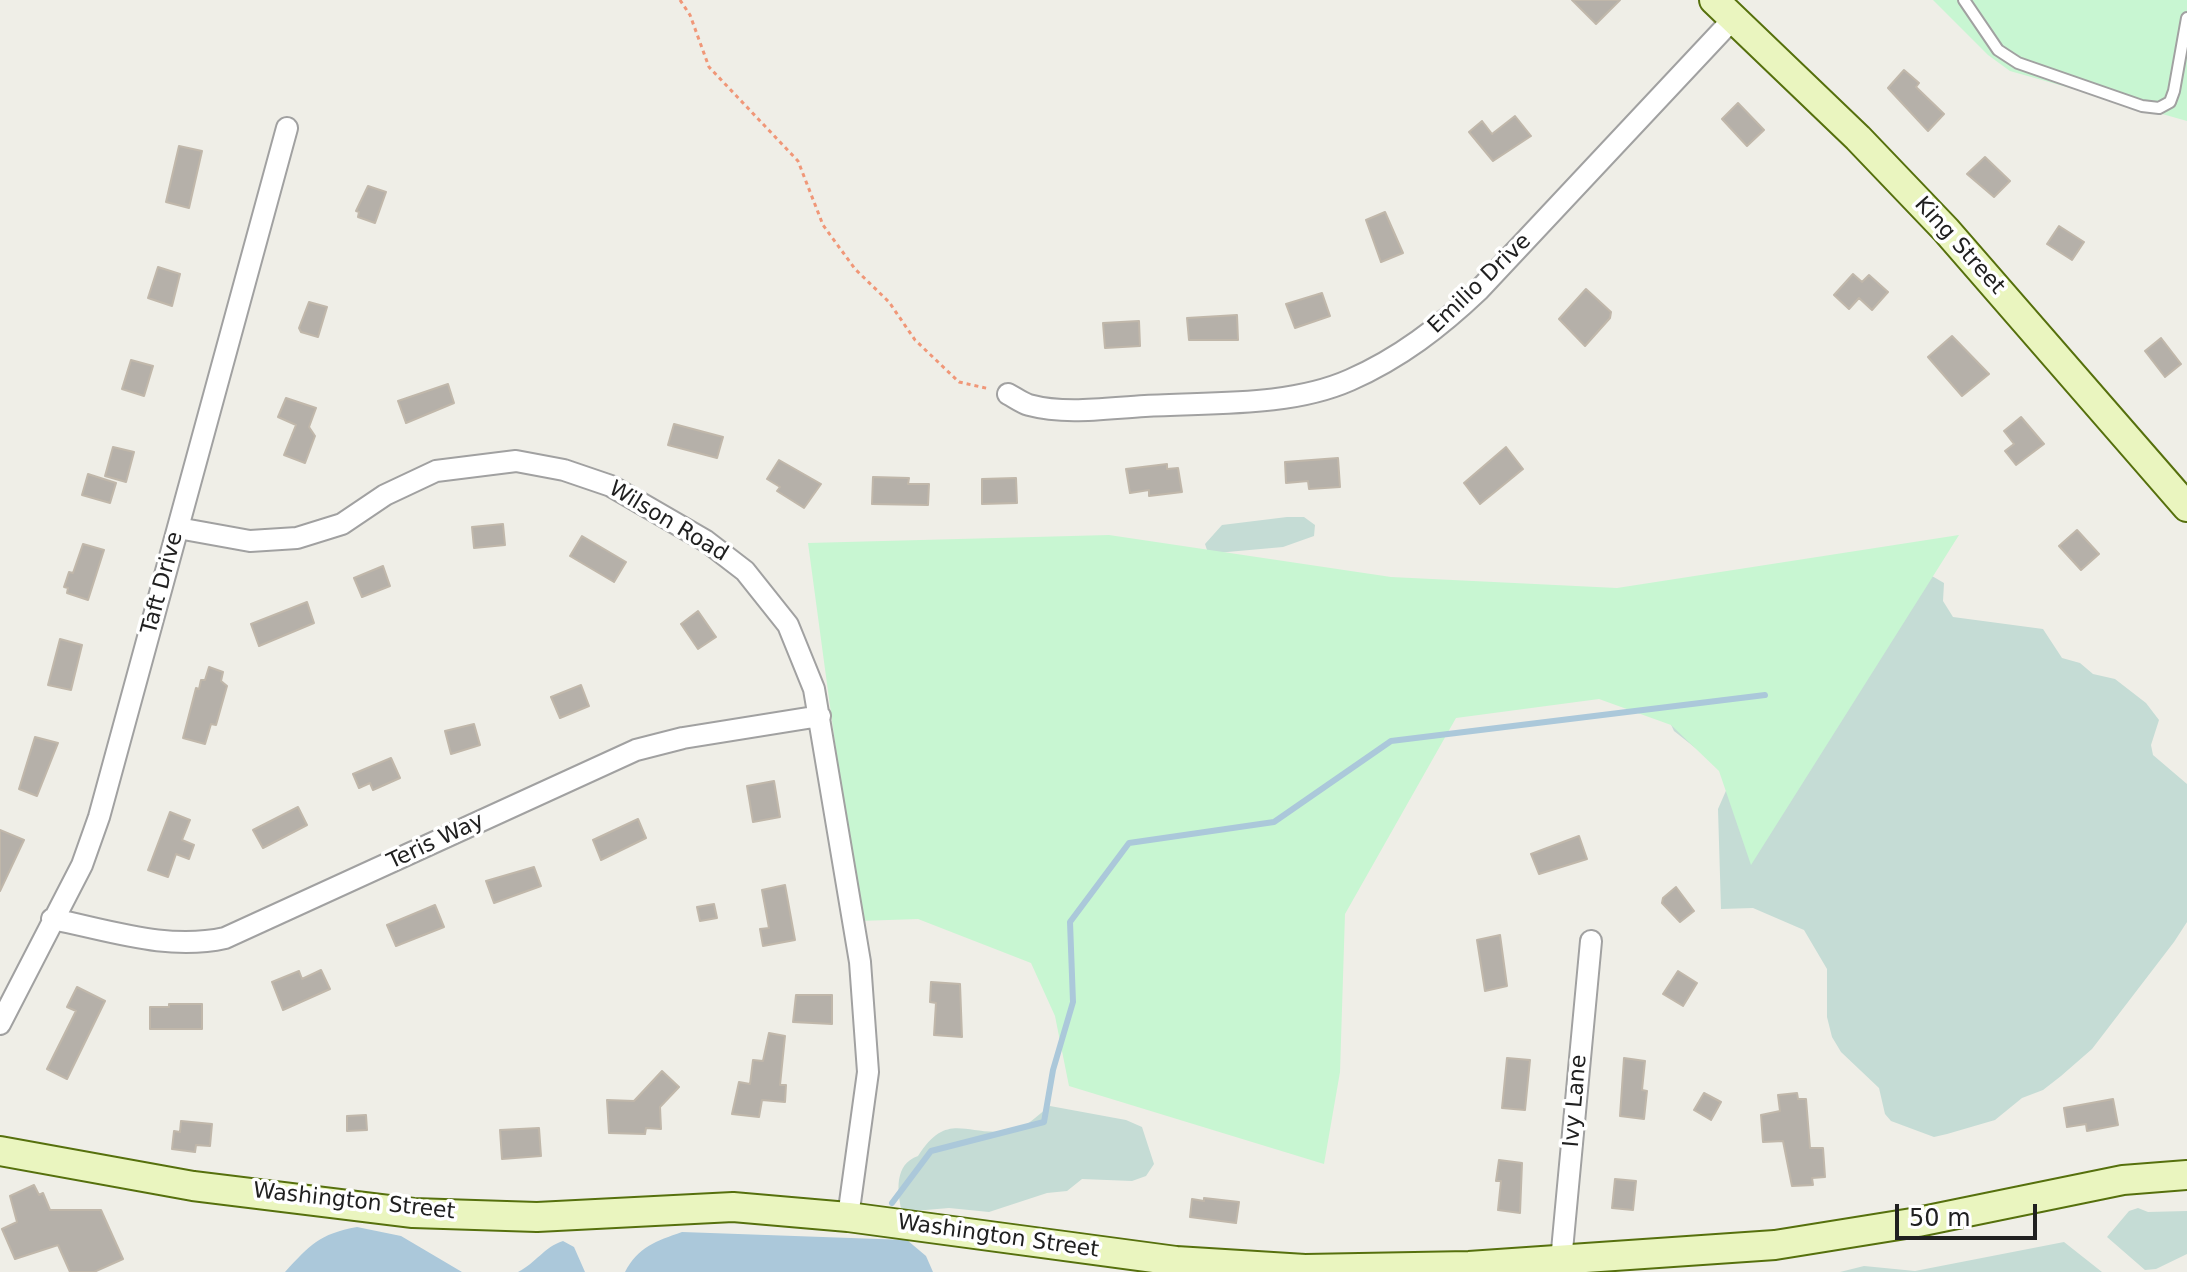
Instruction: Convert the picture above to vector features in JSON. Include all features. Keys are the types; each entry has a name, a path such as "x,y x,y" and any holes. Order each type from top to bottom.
{"main road":[{"name":"King Street","path":"1724,9 1848,127 1946,230 2187,507"},
{"name":"Washington Street","path":"0,1151 193,1186 413,1213 537,1217 733,1207 848,1217 1176,1261 1391,1271 1775,1245 1904,1224 2123,1180 2187,1175"}],"street":[{"name":"Emilio Drive","path":"1008,394 1027,404 1079,409 1250,400 1300,394 1347,382 1395,358 1443,324 1479,290 1724,9"},
{"name":"Taft Drive","path":"0,1024 82,865 99,817 287,128"},
{"name":"Wilson Road","path":"178,528 266,542 319,534 408,483 464,465 516,461 586,476 611,486 706,541 745,571 775,606 799,645 820,716 860,962 868,1044 864,1114 848,1217"},
{"name":"Teris Way","path":"52,919 166,942 185,944 225,938 636,750 683,738 820,716"},
{"name":"Ivy Lane","path":"1561,1261 1591,941"}],"lane":[{"path":"1964,0 1998,50 2049,75 2142,106 2159,108 2170,102 2182,76 2187,18"}],"path":[{"path":"680,0 690,15 709,67 798,161 823,225 855,269 889,302 915,340 959,382 1008,394"}],"shaded area":[{"path":"1304,517 1315,525 1314,536 1283,547 1216,553 1207,550 1205,544 1222,525"},
{"path":"1932,576 1944,583 1943,601 1953,617 2043,629 2062,658 2080,663 2093,674 2115,679 2146,703 2159,720 2151,745 2153,755 2187,784 2187,922 2174,942 2092,1049 2061,1076 2043,1090 2022,1098 1995,1120 1934,1137 1891,1121 1885,1114 1879,1088 1841,1052 1832,1037 1827,1017 1827,969 1804,930 1753,908 1721,909 1718,809 1732,777 1674,731 1666,714"},
{"path":"1050,1106 1126,1120 1142,1127 1154,1164 1146,1176 1132,1181 1082,1179 1067,1191 1047,1193 989,1212 949,1208 902,1212 899,1196 901,1172 939,1133 960,1128 997,1132 1018,1129"},
{"path":"2138,1208 2148,1212 2187,1211 2187,1254 2156,1269 2145,1270 2107,1237 2129,1211"},
{"path":"357,1227 401,1236 462,1272 285,1272 324,1237"},
{"path":"682,1232 907,1240 926,1256 933,1272 625,1272 636,1256 649,1246"},
{"path":"563,1241 574,1247 585,1272 518,1272 550,1247"},
{"path":"2064,1242 2102,1272 1840,1272 1864,1266 1915,1271"}],"green space":[{"path":"1933,0 2187,0 2187,121 2010,71 1988,55"},
{"path":"1109,535 1391,577 1617,588 1959,535 1751,865 1719,771 1671,725 1599,699 1456,718 1345,914 1340,1072 1324,1164 1069,1086 1055,1016 1031,963 918,919 859,921 808,543"}],"building":[{"path":"1572,0 1620,0 1596,24"},
{"path":"1904,70 1919,83 1916,87 1944,114 1928,131 1888,88"},
{"path":"1738,103 1764,130 1747,146 1722,119"},
{"path":"1515,116 1531,136 1493,161 1469,132 1482,121 1492,134"},
{"path":"179,146 202,151 189,208 166,202"},
{"path":"1985,157 2010,181 1994,197 1967,174"},
{"path":"368,186 386,192 375,223 358,217 359,212 356,211"},
{"path":"1385,212 1403,253 1381,262 1366,220"},
{"path":"2059,226 2084,242 2072,260 2047,244"},
{"path":"158,267 180,274 172,306 148,298"},
{"path":"1853,274 1862,282 1869,275 1888,292 1872,310 1859,298 1849,309 1834,295"},
{"path":"1586,289 1611,312 1610,318 1585,346 1559,319"},
{"path":"1322,293 1330,316 1295,328 1286,304"},
{"path":"309,302 327,307 318,337 301,332 299,328"},
{"path":"1237,315 1238,340 1189,340 1187,318"},
{"path":"1139,321 1140,346 1105,348 1103,323"},
{"path":"1952,336 1989,374 1962,396 1928,357"},
{"path":"2161,338 2181,364 2165,377 2145,351"},
{"path":"131,360 153,366 144,396 122,389"},
{"path":"448,384 454,403 406,423 398,401"},
{"path":"286,398 316,408 309,427 315,436 305,463 284,455 296,425 278,417"},
{"path":"2021,417 2044,444 2016,465 2005,451 2014,444 2004,431"},
{"path":"674,424 723,437 717,458 668,445"},
{"path":"113,447 134,452 126,482 105,476"},
{"path":"1506,447 1523,469 1480,504 1464,483"},
{"path":"1338,458 1340,487 1309,489 1308,481 1286,483 1285,462"},
{"path":"779,460 821,484 804,508 777,491 780,487 767,479"},
{"path":"1167,464 1167,469 1178,468 1182,492 1149,496 1149,490 1130,493 1126,469"},
{"path":"88,474 116,483 110,503 82,495"},
{"path":"873,477 909,478 908,484 929,484 928,505 872,504"},
{"path":"1016,478 1017,503 982,504 982,479"},
{"path":"503,524 505,545 474,548 472,527"},
{"path":"2077,530 2099,554 2081,570 2059,546"},
{"path":"582,536 626,562 614,582 570,556"},
{"path":"83,544 104,550 88,600 67,593 68,588 64,587 69,572 73,573"},
{"path":"383,566 390,586 362,597 354,578"},
{"path":"307,602 314,623 259,646 251,624"},
{"path":"698,611 716,637 698,649 681,624"},
{"path":"60,639 82,645 71,690 48,685"},
{"path":"209,667 223,672 221,681 227,686 216,725 211,724 205,744 183,738 196,688 199,689 201,680 205,680"},
{"path":"581,685 589,706 560,718 551,697"},
{"path":"474,724 480,745 451,754 445,731"},
{"path":"35,737 58,743 37,796 19,789"},
{"path":"391,758 400,778 373,790 370,783 359,788 353,774"},
{"path":"774,781 780,817 753,822 747,786"},
{"path":"298,807 307,825 263,848 253,830"},
{"path":"170,812 190,820 182,840 194,845 189,859 176,854 168,877 148,870"},
{"path":"638,819 646,838 601,860 593,840"},
{"path":"0,830 24,840 0,891"},
{"path":"1579,836 1587,859 1539,874 1531,854"},
{"path":"534,867 541,886 494,903 486,881"},
{"path":"785,885 795,940 763,946 760,929 769,928 762,890"},
{"path":"1676,887 1694,911 1680,922 1662,903 1663,898"},
{"path":"714,904 717,918 700,921 697,907"},
{"path":"435,905 444,927 396,946 387,925"},
{"path":"1500,935 1507,986 1485,991 1477,940"},
{"path":"321,970 330,989 283,1010 272,982 299,971 302,979"},
{"path":"1678,971 1697,983 1683,1006 1663,994"},
{"path":"931,982 960,984 962,1037 934,1035 936,1003 930,1002"},
{"path":"77,987 105,1001 67,1079 47,1069 76,1011 67,1007"},
{"path":"796,995 832,995 832,1024 793,1022"},
{"path":"169,1004 202,1004 202,1029 150,1029 150,1007 169,1007"},
{"path":"769,1033 785,1036 780,1085 786,1085 785,1102 762,1100 759,1117 732,1114 739,1082 750,1084 753,1060 763,1061"},
{"path":"1507,1058 1530,1060 1525,1110 1502,1108"},
{"path":"1624,1058 1645,1061 1642,1090 1647,1091 1644,1119 1620,1116"},
{"path":"662,1071 679,1087 660,1107 661,1129 646,1128 645,1134 609,1133 607,1100 634,1101"},
{"path":"1704,1093 1721,1102 1711,1120 1694,1110"},
{"path":"1797,1093 1798,1099 1806,1099 1810,1148 1823,1148 1825,1177 1812,1178 1813,1185 1792,1186 1783,1141 1763,1142 1761,1115 1780,1111 1778,1095"},
{"path":"2113,1099 2118,1125 2087,1131 2086,1124 2067,1127 2064,1108"},
{"path":"366,1115 367,1130 347,1131 347,1116"},
{"path":"181,1121 212,1124 210,1146 196,1145 195,1152 172,1149 174,1131 180,1132"},
{"path":"539,1128 541,1156 502,1159 500,1130"},
{"path":"1499,1160 1522,1163 1520,1213 1498,1210 1501,1181 1496,1181"},
{"path":"1615,1179 1636,1181 1633,1210 1612,1208"},
{"path":"34,1185 39,1195 43,1193 50,1210 101,1210 123,1259 94,1272 70,1272 58,1245 15,1259 2,1229 17,1222 10,1196"},
{"path":"1204,1198 1239,1202 1236,1223 1190,1217 1192,1199 1204,1201"}],"waterway":[{"path":"892,1203 931,1151 1044,1122 1053,1070 1073,1002 1070,922 1129,843 1274,822 1391,741 1765,695"}]}
